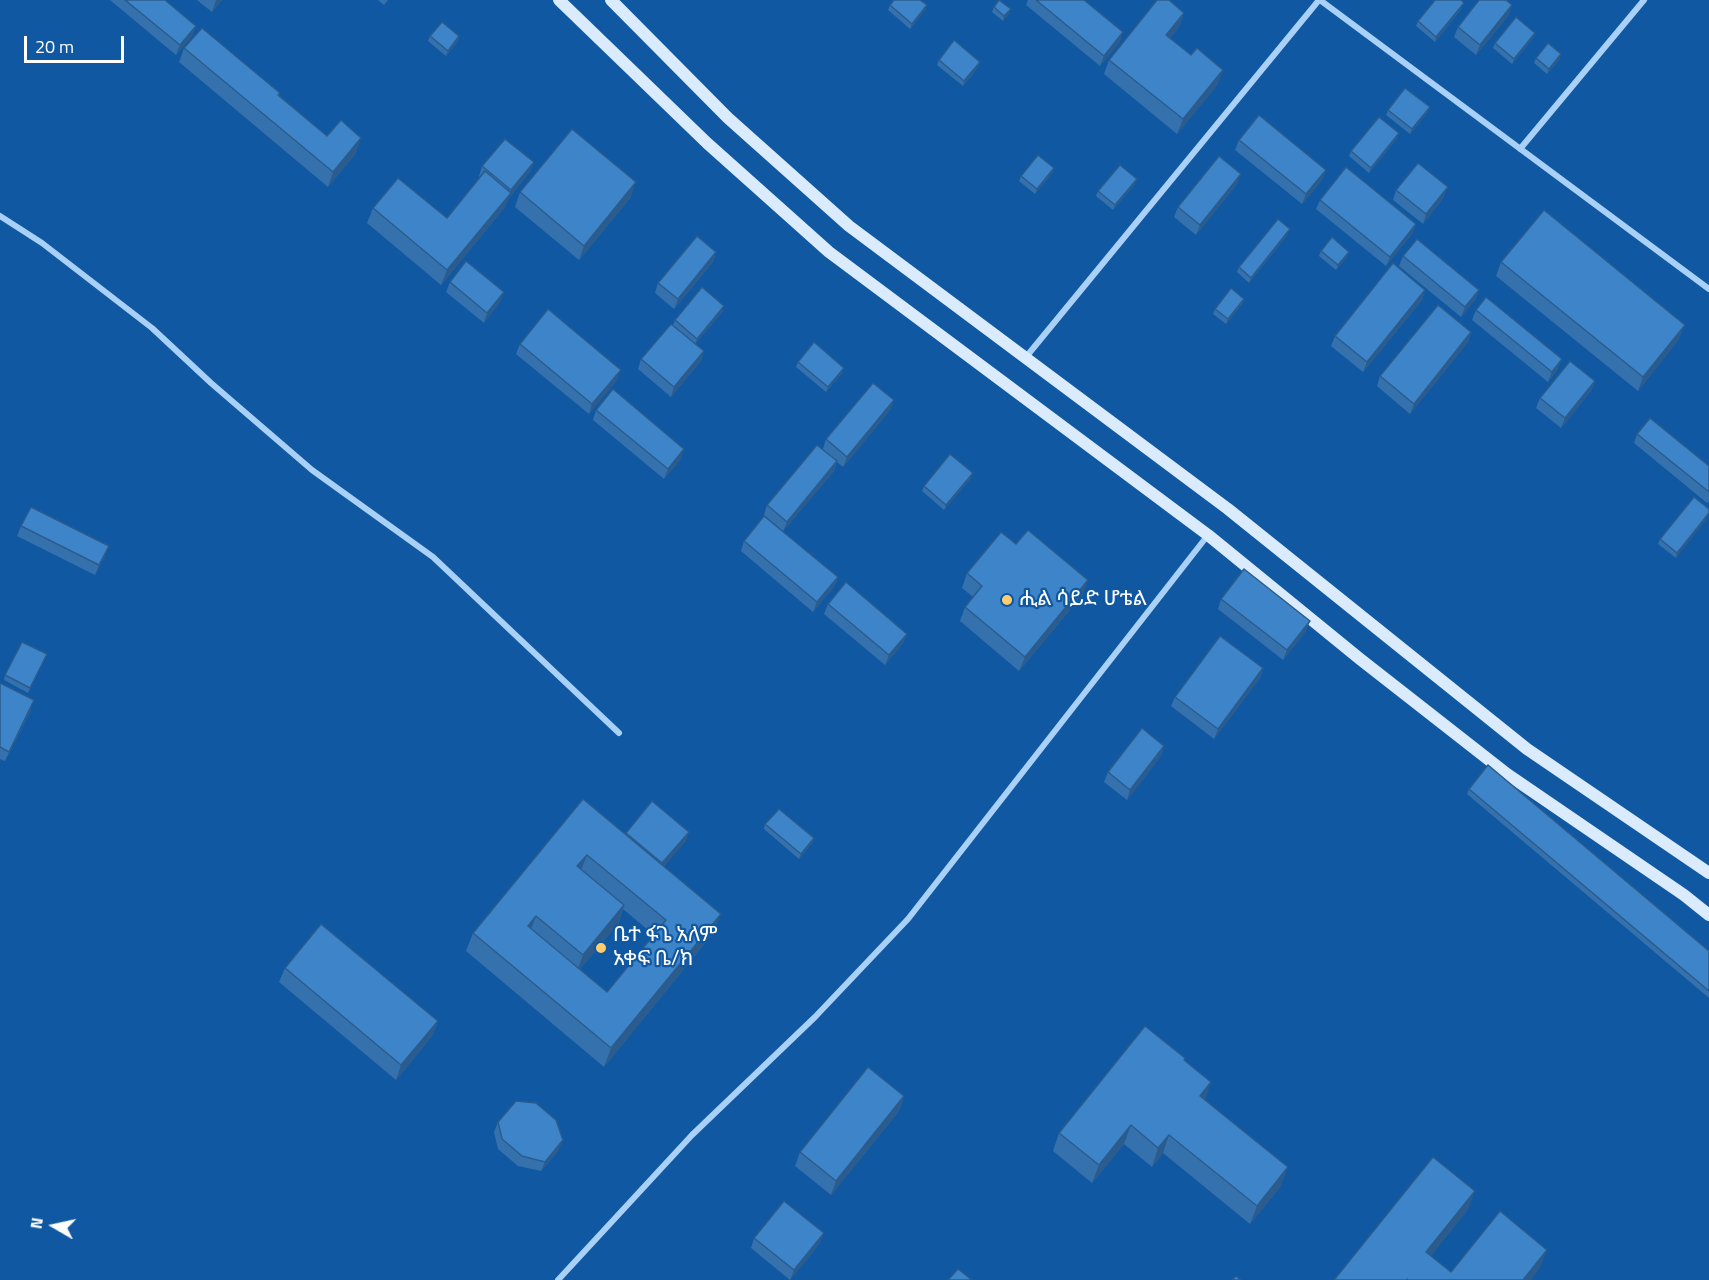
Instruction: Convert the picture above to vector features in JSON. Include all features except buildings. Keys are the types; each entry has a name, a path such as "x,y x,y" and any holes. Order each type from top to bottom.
{"main road":[{"path":"558,0 707,143 829,252 1208,535 1369,666 1507,774 1684,895 1709,915"},
{"path":"611,0 728,118 849,226 1228,509 1527,749 1709,873"}],"street":[{"path":"1026,357 1319,0 1709,289"},
{"path":"1520,149 1644,0"},
{"path":"0,216 42,243 152,328 312,470 433,557 619,733"},
{"path":"558,1280 692,1135 815,1017 908,920 1208,535"}],"place":[{"name":"ሒል ሳይድ ሆቴል","path":"1007,600"},
{"name":"ቤተ ፋጌ አለም አቀፍ ቤ/ክ","path":"601,948"}]}
